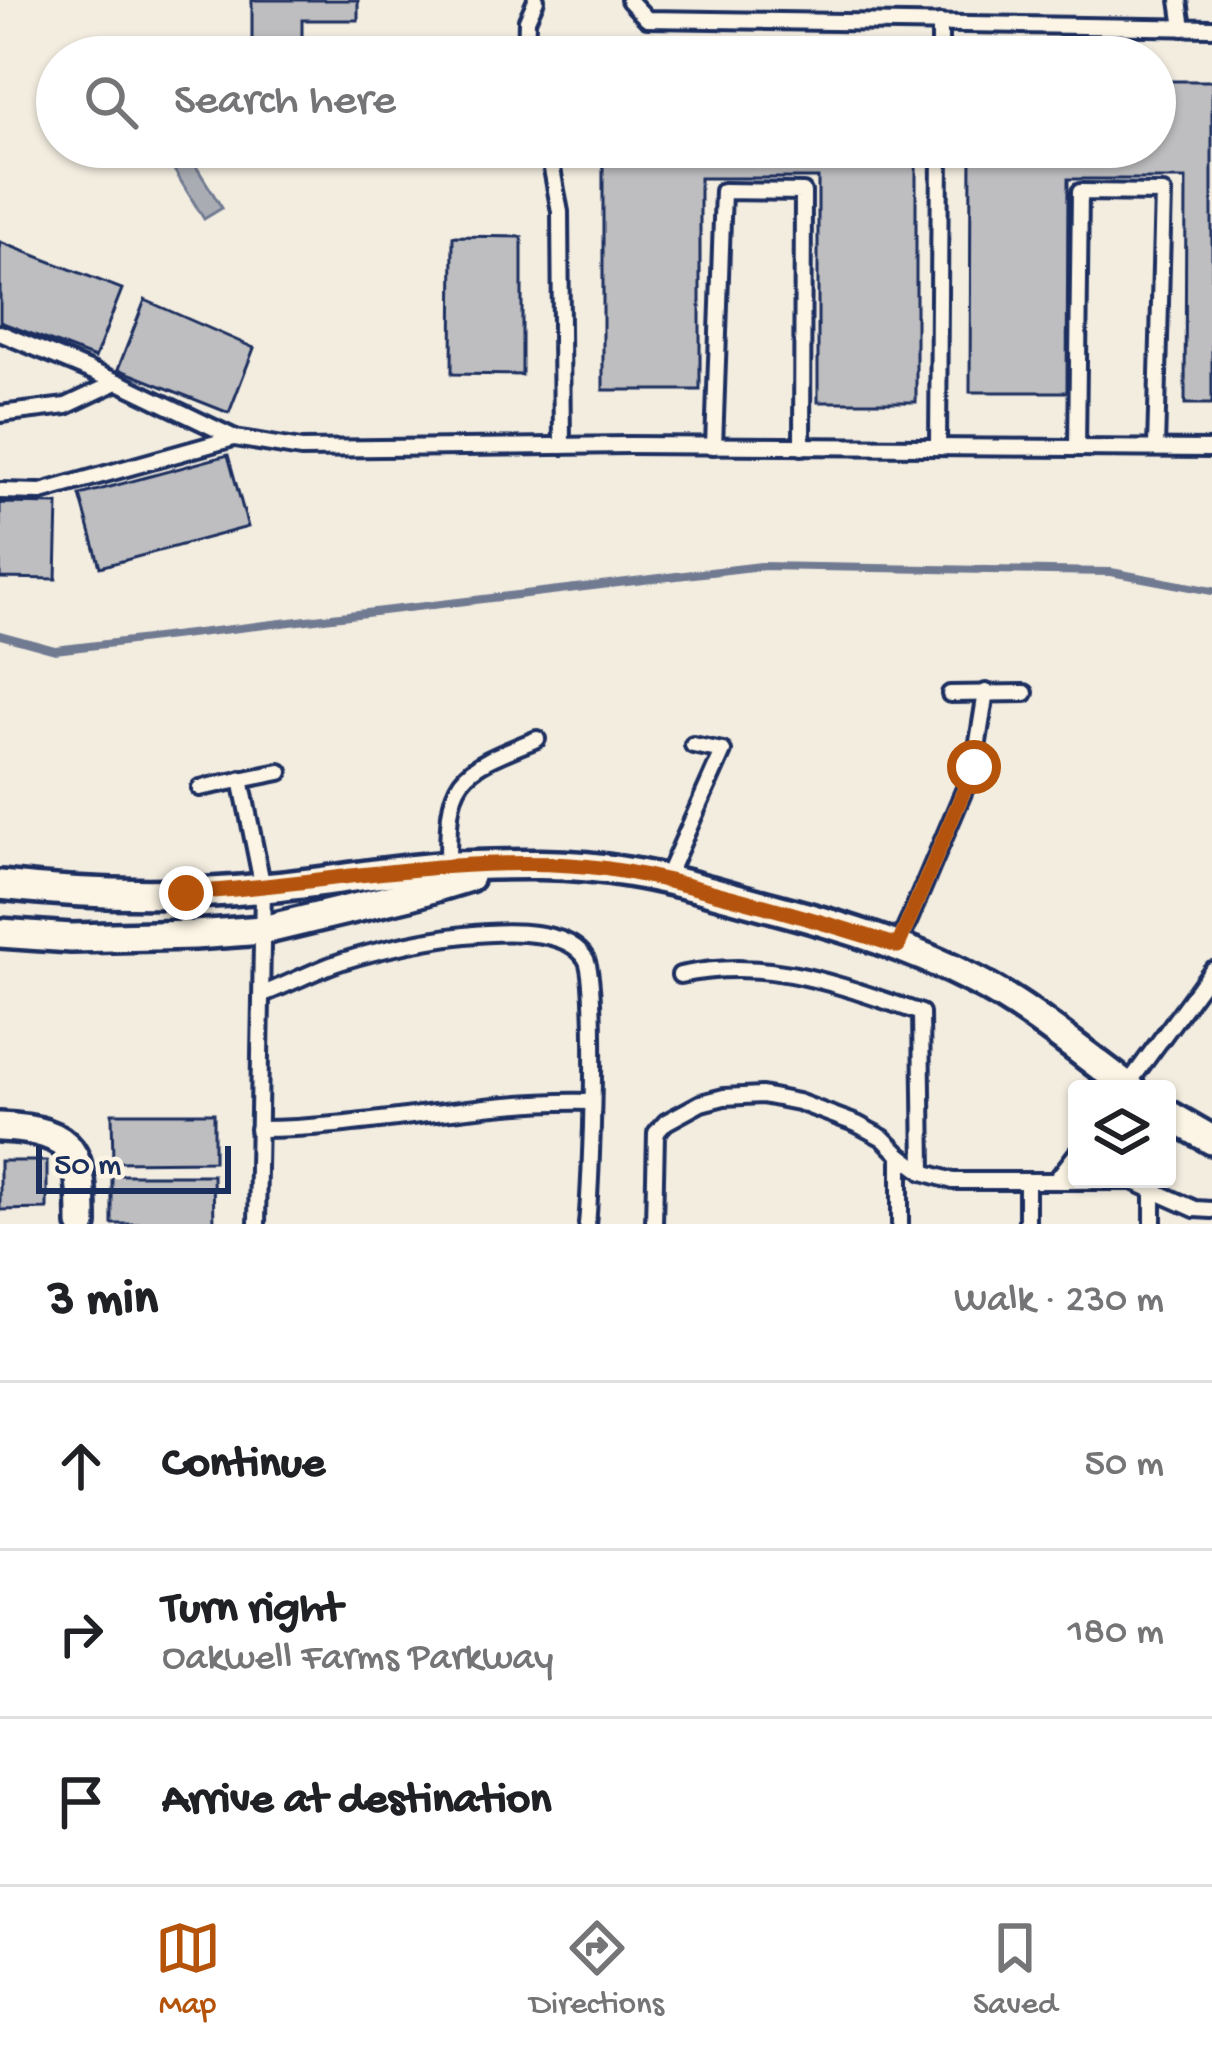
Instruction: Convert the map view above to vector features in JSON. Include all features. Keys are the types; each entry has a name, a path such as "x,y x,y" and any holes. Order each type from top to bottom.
{"street":[{"path":"0,934 71,938 263,930 509,865"},
{"path":"0,885 131,895 263,889 448,866 569,865 622,871 825,922 898,946 975,980 1021,1008 1117,1080"},
{"path":"1176,1119 1212,1140"},
{"path":"0,1127 49,1134 65,1144 80,1169 82,1224"}],"lane":[{"path":"527,36 527,20 536,0"},
{"path":"629,0 647,19 1212,28"},
{"path":"1179,0 1184,28"},
{"path":"940,23 940,36"},
{"path":"552,168 560,212 562,446"},
{"path":"938,447 940,168"},
{"path":"714,446 723,191 763,191 803,192 802,447"},
{"path":"1077,448 1080,192 1163,193 1156,448"},
{"path":"0,334 235,438 301,449 1212,449"},
{"path":"0,415 66,406 117,382"},
{"path":"0,490 41,492 235,438"},
{"path":"898,946 974,767 986,692"},
{"path":"950,694 1025,693"},
{"path":"448,866 448,812 459,783 490,757 536,739"},
{"path":"666,879 723,751 693,745"},
{"path":"200,788 280,772"},
{"path":"241,779 263,889 257,1224"},
{"path":"263,994 329,966 476,933 544,933 575,947 587,960 592,1015 586,1224"},
{"path":"680,975 749,967 790,973 921,1013 923,1172"},
{"path":"1134,1080 1212,970"},
{"path":"654,1224 656,1133 666,1121 701,1103 762,1095 798,1102 857,1124 884,1138 923,1172 952,1181 1132,1181 1195,1209 1212,1210"},
{"path":"258,1129 331,1127 539,1101 591,1102"},
{"path":"900,1155 900,1224"},
{"path":"1057,1179 1068,1165"},
{"path":"1027,1182 1027,1224"},
{"path":"1153,1224 1154,1192"}],"shaded area":[{"path":"173,168 197,168 222,208 204,219"}],"building":[{"path":"252,0 358,0 358,20 302,20 302,36 252,36"},
{"path":"1176,81 1212,81 1212,404 1185,404 1186,179 1068,179 1067,392 970,392 971,168 1176,168"},
{"path":"603,168 916,168 916,402 818,402 818,178 700,178 700,390 603,390"},
{"path":"453,236 522,237 522,375 452,374"},
{"path":"0,242 122,289 95,358 0,322"},
{"path":"145,300 254,348 229,413 118,369"},
{"path":"228,455 248,527 100,567 80,495"},
{"path":"0,503 58,504 56,579 0,578"},
{"path":"112,1113 214,1113 214,1161 113,1162"},
{"path":"0,1161 47,1161 47,1209 0,1210"},
{"path":"112,1175 213,1175 214,1224 112,1224"}],"waterway":[{"path":"0,635 55,650 761,566 1111,572 1212,591"}],"route":[{"path":"186,893 263,889 448,866 569,865 666,879 898,946 974,767"}]}
